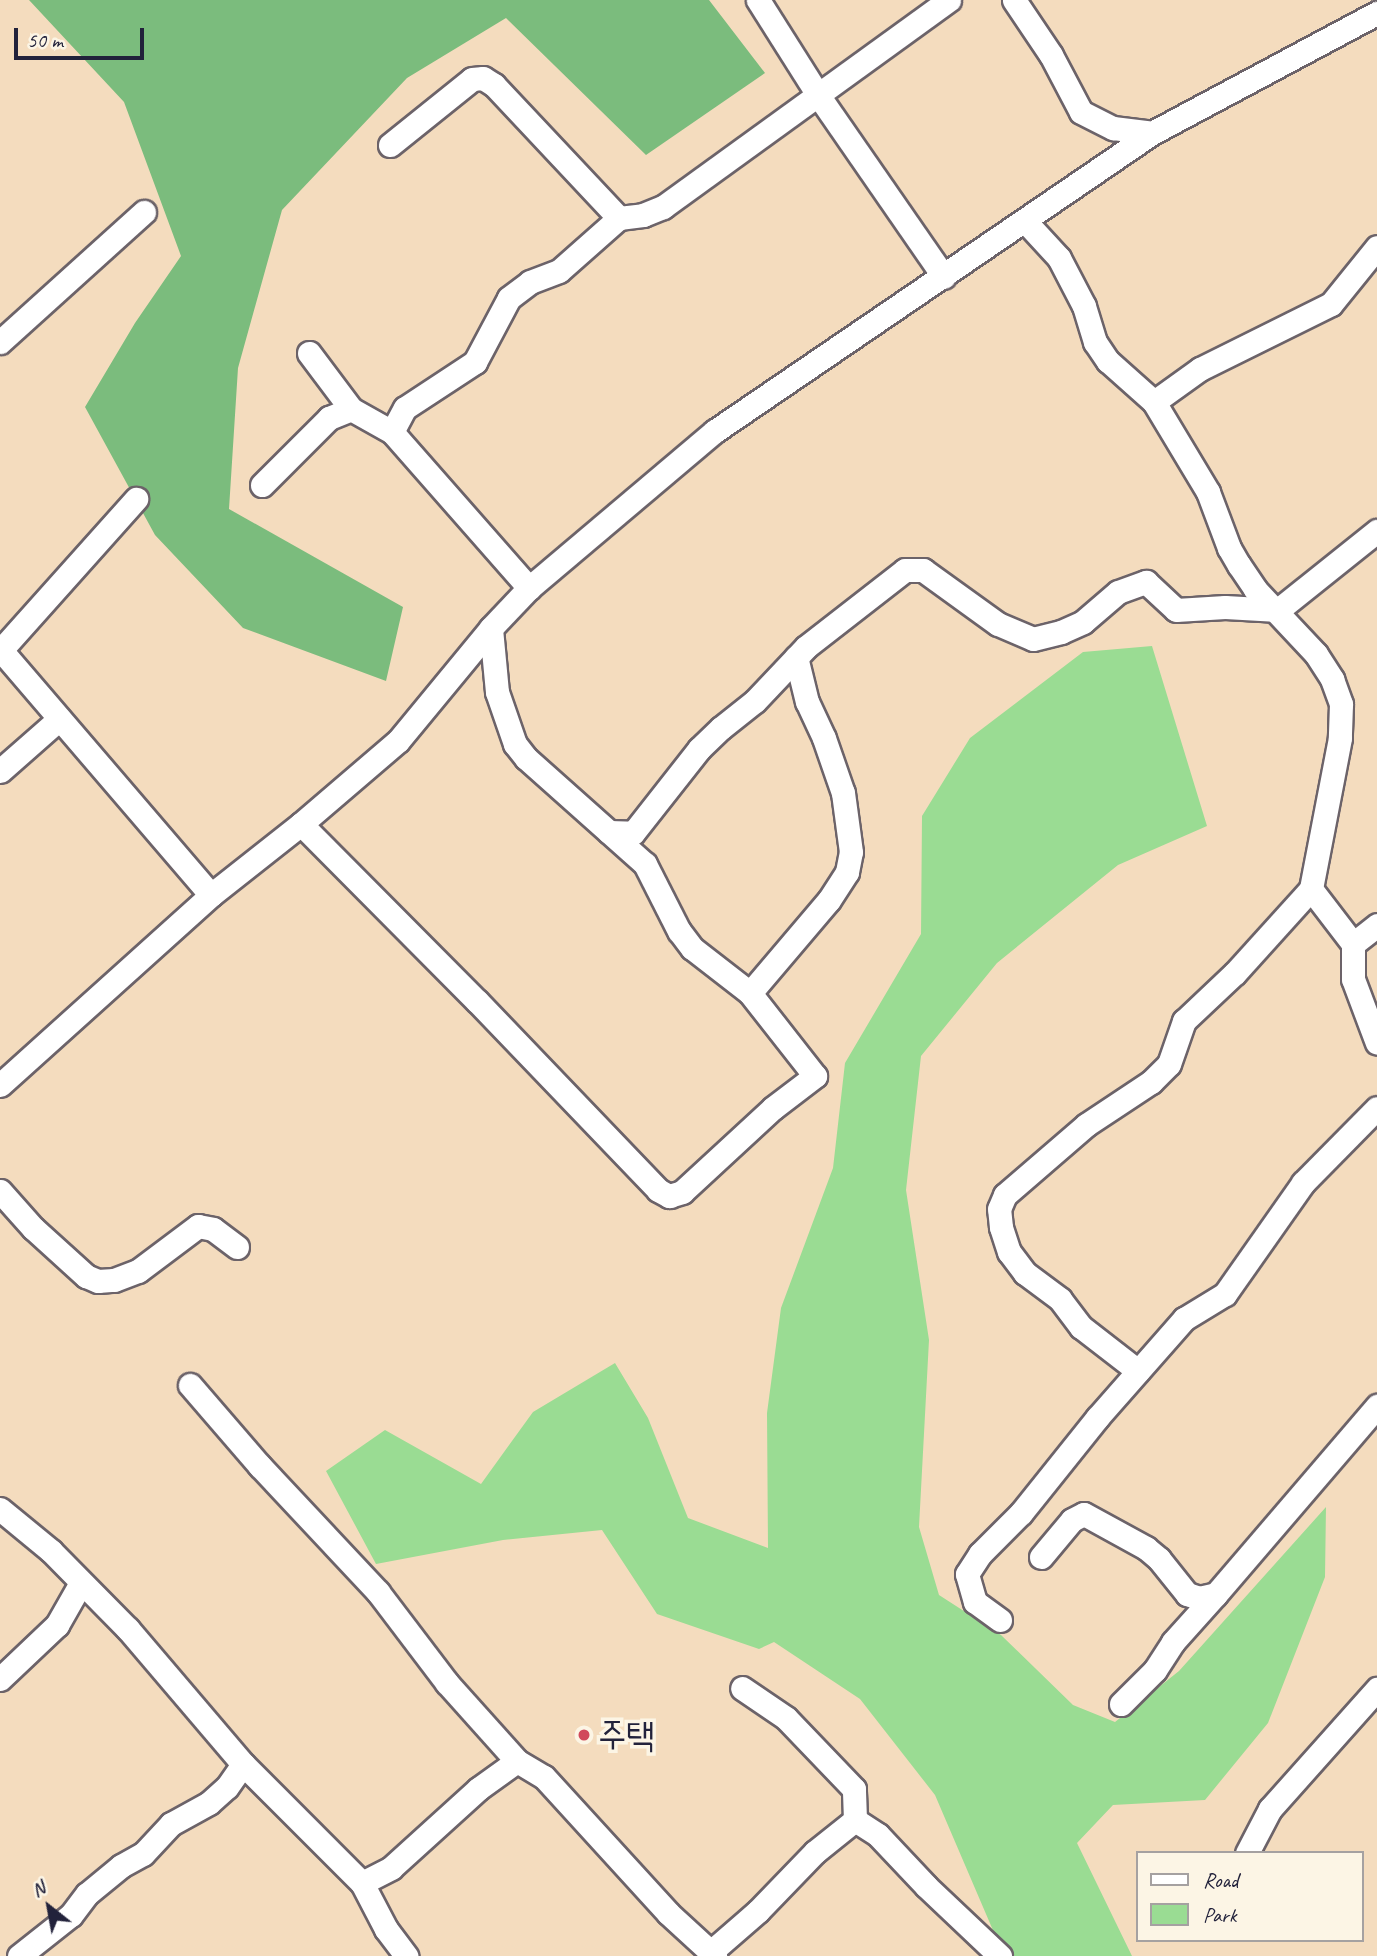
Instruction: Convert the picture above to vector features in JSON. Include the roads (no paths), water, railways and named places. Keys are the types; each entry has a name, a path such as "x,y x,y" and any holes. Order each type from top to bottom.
{"street":[{"path":"758,0 818,95 944,277"},
{"path":"392,432 405,408 475,362 509,298 530,282 559,271 619,218 643,215 663,207 949,0"},
{"path":"1014,0 1051,55 1081,112 1112,128 1152,133"},
{"path":"0,1086 211,895 301,824 398,741 491,628 529,587 715,431 1152,133 1377,13"},
{"path":"390,145 472,79 484,78 494,85 619,218"},
{"path":"0,342 144,212"},
{"path":"1025,221 1059,258 1084,306 1096,342 1108,361 1154,402 1208,492 1229,548 1255,589 1278,610 1316,654 1332,679 1341,704 1340,738 1311,889 1235,973 1184,1021 1169,1064 1151,1082 1076,1134 1005,1195 999,1209 1001,1227 1009,1252 1025,1273 1060,1300 1082,1327 1138,1371"},
{"path":"1154,402 1200,369 1331,304 1377,247"},
{"path":"309,353 351,409 392,432 529,587"},
{"path":"262,485 329,418 351,409"},
{"path":"136,499 1,649 211,895"},
{"path":"609,832 633,833 699,749 755,701 796,657 905,570 923,570 998,624 1033,639 1083,622 1118,592 1146,582 1176,610 1225,607 1278,610 1377,531"},
{"path":"301,824 477,1001 658,1190 669,1196 682,1192 772,1108 815,1076 750,993 692,948 679,931 645,864 526,758 514,744 497,692 491,628"},
{"path":"750,993 829,900 847,872 851,852 843,793 824,738 807,702 796,657"},
{"path":"0,771 59,719"},
{"path":"1311,889 1353,944 1353,979 1377,1043"},
{"path":"1353,944 1377,925"},
{"path":"1000,1620 975,1602 967,1574 980,1553 1021,1513 1184,1319 1225,1294 1303,1183 1377,1108"},
{"path":"0,1191 33,1228 86,1276 98,1281 114,1280 138,1271 198,1226 214,1229 237,1247"},
{"path":"190,1385 260,1466 377,1592 447,1682 517,1761 544,1777 668,1913 714,1954 815,1853 855,1820"},
{"path":"1121,1704 1155,1670 1173,1642 1377,1406"},
{"path":"0,1508 51,1551 141,1642 163,1673 243,1764 362,1883 386,1929 406,1956"},
{"path":"1041,1557 1072,1520 1084,1514 1146,1548 1159,1559 1186,1594 1199,1598 1216,1594"},
{"path":"0,1679 57,1625 81,1583"},
{"path":"742,1688 786,1718 854,1789 855,1820"},
{"path":"1248,1851 1270,1809 1377,1689"},
{"path":"362,1883 391,1868 478,1788 517,1761"},
{"path":"19,1956 71,1915 87,1894 121,1866 143,1854 171,1824 209,1803 227,1787 243,1764"},
{"path":"855,1820 878,1835 926,1886 1000,1956"}],"place":[{"name":"주택","path":"584,1735"}]}
